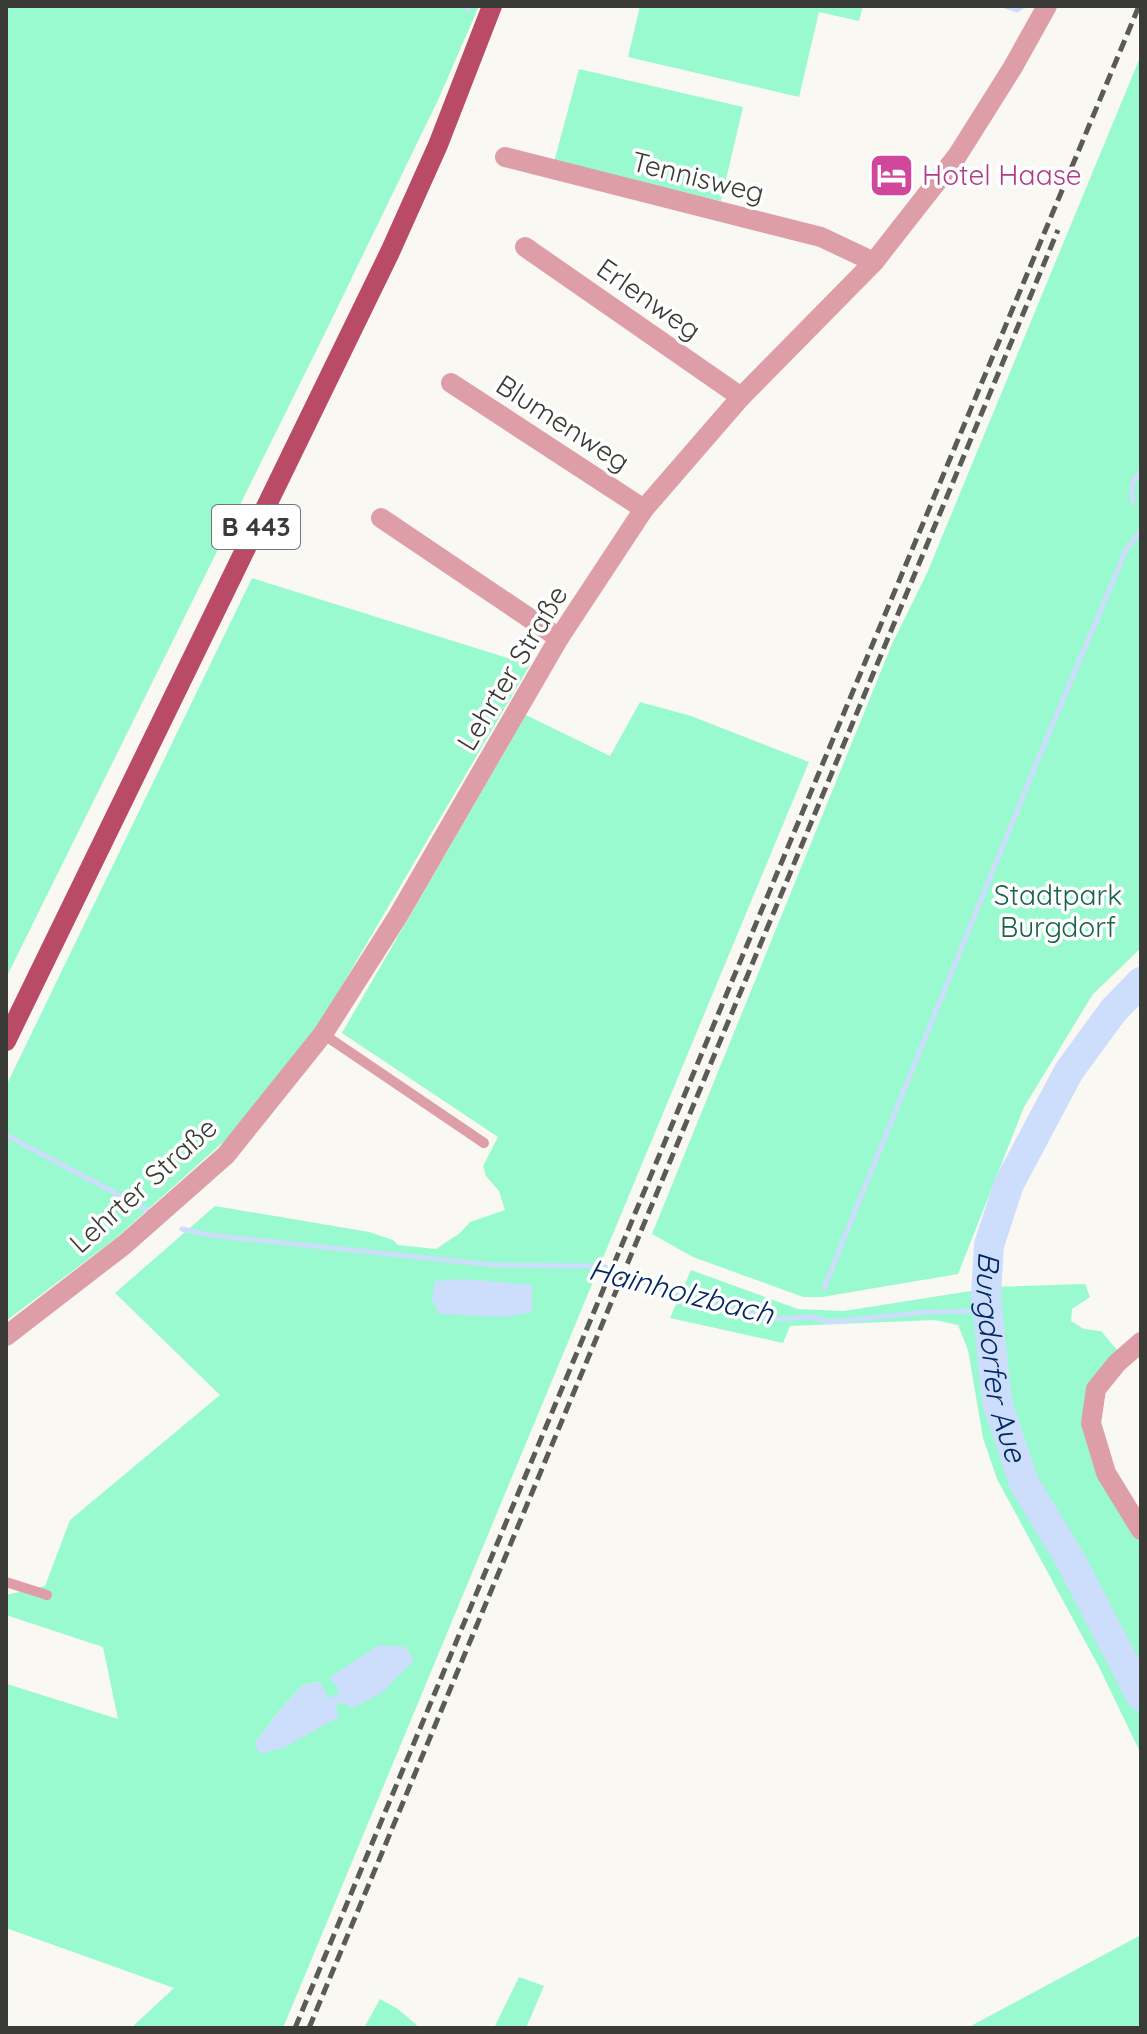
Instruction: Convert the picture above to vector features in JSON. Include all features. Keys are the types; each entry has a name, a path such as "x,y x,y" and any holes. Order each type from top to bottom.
{"main road":[{"name":"B 443","path":"6,1041 390,252 438,145 492,6"}],"street":[{"name":"Lehrter Straße","path":"6,1336 124,1245 226,1155 323,1034 398,916 559,638 644,509 741,397 874,262 957,156 1047,6"},
{"name":"Tennisweg","path":"505,157 821,237 874,262"},
{"name":"Erlenweg","path":"525,247 741,397"},
{"name":"Blumenweg","path":"451,383 644,509"},
{"path":"381,518 559,638"},
{"path":"1141,1342 1117,1363 1096,1389 1091,1423 1106,1473 1141,1530"}],"lane":[{"path":"323,1034 484,1143"},
{"path":"6,1582 47,1595"}],"green space":[{"path":"6,6 479,6 438,100 328,327 6,978"},
{"path":"640,6 863,6 859,21 819,12 799,97 628,57"},
{"name":"Stadtpark Burgdorf","path":"1141,55 1141,948 1093,994 1024,1107 958,1274 822,1297 803,1297 693,1257 652,1234 892,644 927,573"},
{"path":"579,69 743,107 721,201 554,162"},
{"path":"252,578 530,665 316,1030 230,1136 115,1239 6,1321 6,1086"},
{"path":"640,702 691,716 809,762 283,2028 131,2028 174,1988 6,1928 7,1684 118,1719 103,1647 6,1615 6,1595 45,1586 70,1520 220,1395 115,1293 215,1206 369,1232 393,1240 398,1245 436,1249 470,1222 505,1210 499,1191 486,1176 483,1166 498,1137 342,1033 526,715 610,756","holes":["320,1682 328,1700 341,1692 336,1707 255,1743 303,1685"]},
{"path":"691,1270 798,1309 844,1311 977,1290 996,1429 1018,1482 1141,1712 1141,1754 1099,1667 997,1479 983,1438 968,1350 958,1325 935,1320 790,1326 783,1343 670,1318"},
{"path":"1085,1284 1090,1297 1072,1309 1071,1321 1084,1329 1101,1331 1118,1351 1082,1425 1093,1464 1141,1542 1141,1669 1026,1465 1004,1387 994,1287"},
{"path":"1141,1935 1141,2028 967,2028"},
{"path":"519,1977 544,1986 526,2028 494,2028"},
{"path":"380,1999 398,2009 420,2028 364,2028"}],"water":[{"path":"463,1279 532,1285 532,1312 506,1317 439,1314 432,1300 435,1281"},
{"path":"379,1645 406,1647 414,1660 383,1692 353,1708 340,1702 336,1707 339,1717 285,1747 260,1754 255,1743 303,1685 320,1682 329,1699 340,1692 330,1677"}],"waterway":[{"path":"468,10 469,6"},
{"path":"1005,6 1017,10 1023,6"},
{"path":"1133,502 1132,485 1141,471"},
{"path":"824,1288 1038,759 1126,550 1141,530"},
{"name":"Burgdorfer Aue","path":"1141,982 1113,1011 1069,1071 1009,1184 989,1245 986,1295 997,1402 1024,1483 1071,1561 1141,1696"},
{"name":"Hainholzbach","path":"6,1135 147,1210"},
{"name":"Hainholzbach","path":"182,1229 209,1235 494,1265 602,1266 687,1299 776,1319 811,1317 829,1322 928,1312 989,1311"}],"railway":[{"path":"295,2028 1139,6"},
{"path":"309,2028 1058,230"}],"place":[{"name":"Hotel Haase","path":"891,175"}]}
